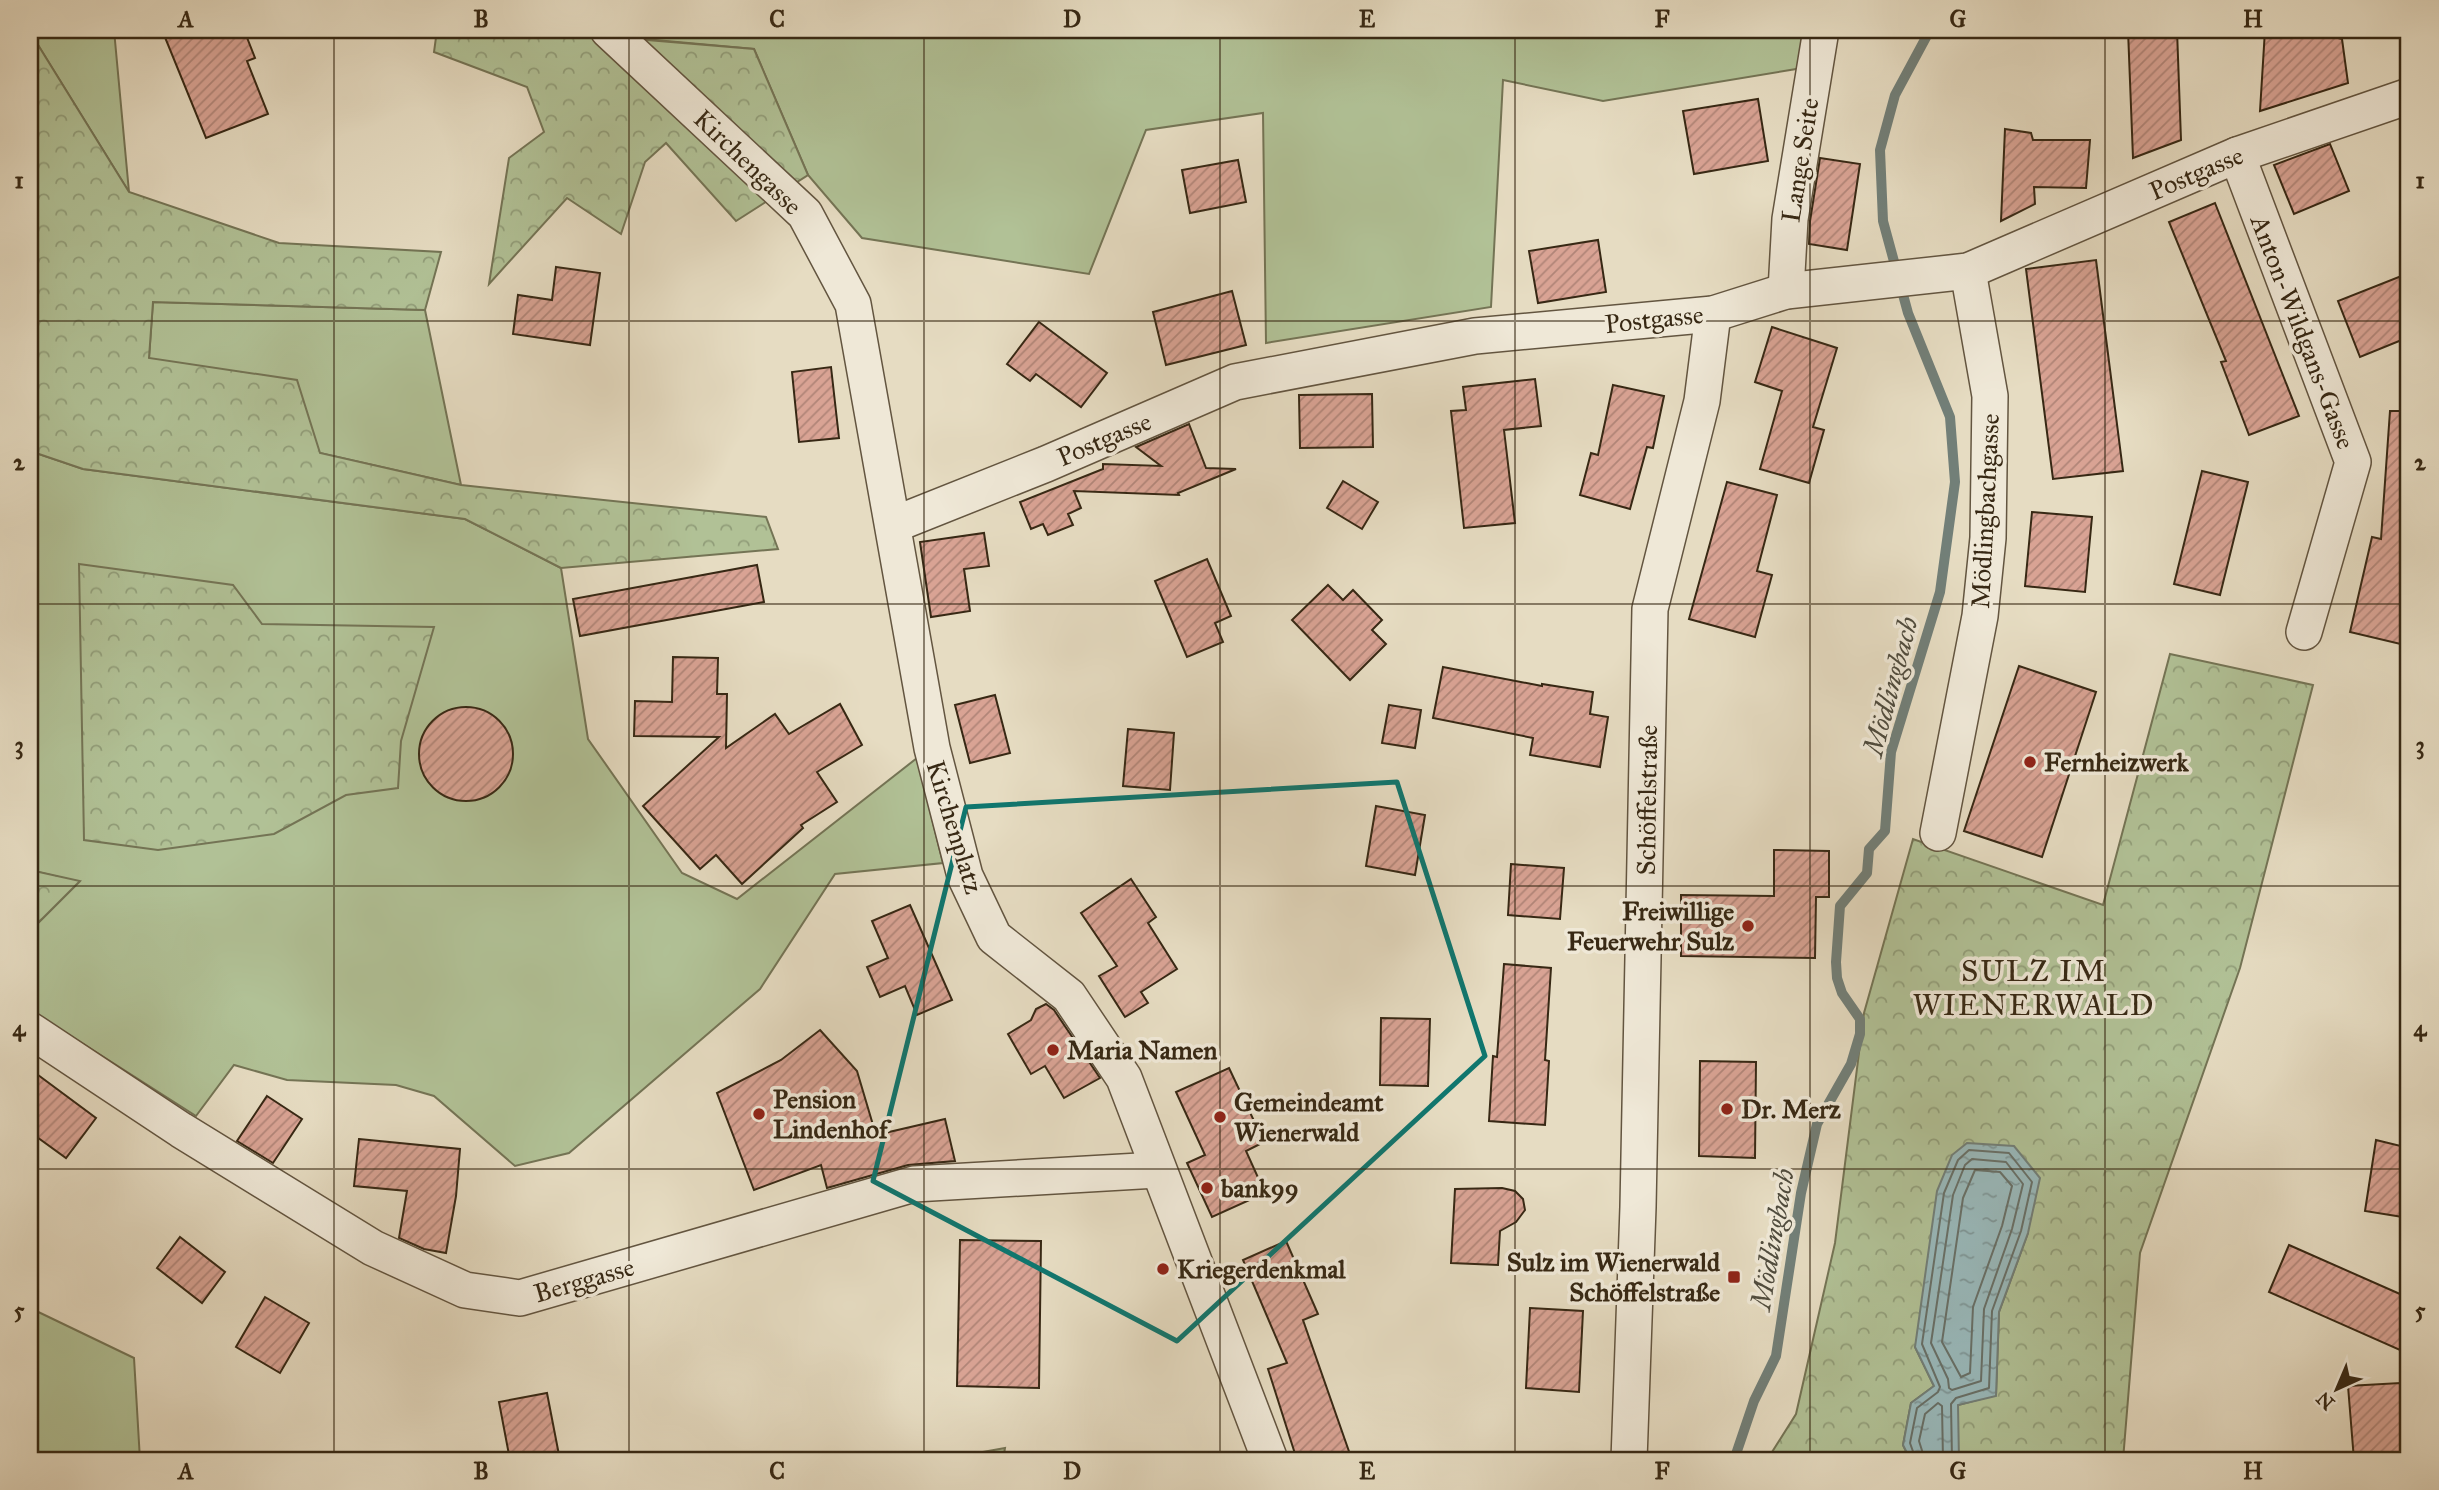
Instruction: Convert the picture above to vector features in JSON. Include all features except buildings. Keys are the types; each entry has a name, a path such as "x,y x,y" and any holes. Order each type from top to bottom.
{"street":[{"name":"Kirchengasse","path":"608,30 805,214 853,304 893,525"},
{"name":"Lange Seite","path":"1786,292 1790,219 1821,30"},
{"name":"Postgasse","path":"893,525 1046,464 1235,382 1475,336 1713,314 1786,292 1968,271 2237,155 2409,96"},
{"name":"Anton-Wildgans-Gasse","path":"2237,155 2353,463 2304,632"},
{"name":"Mödlingbachgasse","path":"1938,833 1980,615 1988,538 1990,396 1968,271"},
{"name":"Schöffelstraße","path":"1629,1460 1638,1208 1650,609 1702,401 1713,314"},
{"name":"Kirchenplatz","path":"893,525 932,748 965,876 994,937 1069,996 1124,1079 1270,1460"},
{"name":"Berggasse","path":"30,1030 181,1130 373,1248 465,1290 520,1298 914,1184 1157,1170"}],"highlighted area":[{"path":"1397,782 1485,1056 1177,1341 873,1181 966,807"}],"green space":[{"path":"114,30 129,192 30,32"},
{"path":"437,30 582,30 588,35 754,49 808,175 736,221 666,143 645,162 621,234 567,198 489,284 509,158 544,132 527,87 434,52"},
{"path":"624,30 1783,30 1810,35 1802,68 1603,101 1503,80 1491,307 1266,343 1263,113 1146,130 1089,274 862,238 808,175 754,49 633,38"},
{"path":"30,32 129,192 279,243 441,252 425,310 153,302 149,358 297,380 320,453 461,485 766,517 778,549 561,568 465,519 83,469 30,451"},
{"path":"153,302 425,310 461,485 320,453 149,358"},
{"path":"30,451 83,469 465,519 561,568 588,739 682,873 737,899 917,758 943,863 835,874 760,989 569,1153 515,1166 434,1096 396,1085 287,1080 234,1065 196,1116 30,1010 30,931 79,882 30,870"},
{"path":"79,564 233,585 262,624 434,627 401,741 398,788 346,795 274,834 158,850 84,840"},
{"path":"2170,654 2313,685 2240,968 2140,1253 2123,1460 1767,1460 1796,1414 1835,1243 1864,1013 1913,839 2103,905","holes":["2028,1233 1999,1312 1996,1395 1958,1405 1958,1460 1910,1459 1903,1445 1911,1403 1934,1386 1915,1347"]},
{"path":"30,870 80,881 30,931"},
{"path":"30,1308 134,1358 140,1460 30,1460"},
{"path":"1005,1448 1003,1460 938,1460"}],"water":[{"path":"1967,1143 2014,1146 2040,1178 2028,1233 1999,1312 1996,1396 1958,1405 1959,1460 1910,1459 1903,1445 1911,1403 1934,1386 1915,1347 1937,1191 1952,1155"}],"waterway":[{"name":"Mödlingbach","path":"1734,1460 1754,1401 1776,1356 1801,1193 1817,1124 1851,1064 1860,1034 1860,1019 1842,993 1837,978 1840,906 1867,873 1869,849 1885,831 1891,752 1940,592 1955,482 1950,417 1908,313 1883,221 1880,150 1895,95 1930,30"}],"place":[{"name":"Fernheizwerk","path":"2030,762"},
{"name":"Freiwillige Feuerwehr Sulz","path":"1748,926"},
{"name":"Maria Namen","path":"1053,1050"},
{"name":"Dr. Merz","path":"1727,1109"},
{"name":"Pension Lindenhof","path":"759,1114"},
{"name":"Gemeindeamt Wienerwald","path":"1220,1117"},
{"name":"bank99","path":"1207,1188"},
{"name":"Kriegerdenkmal","path":"1163,1269"},
{"name":"Sulz im Wienerwald Schöffelstraße","path":"1734,1277"}],"district":[{"name":"SULZ IM WIENERWALD","path":"2034,988"}]}
